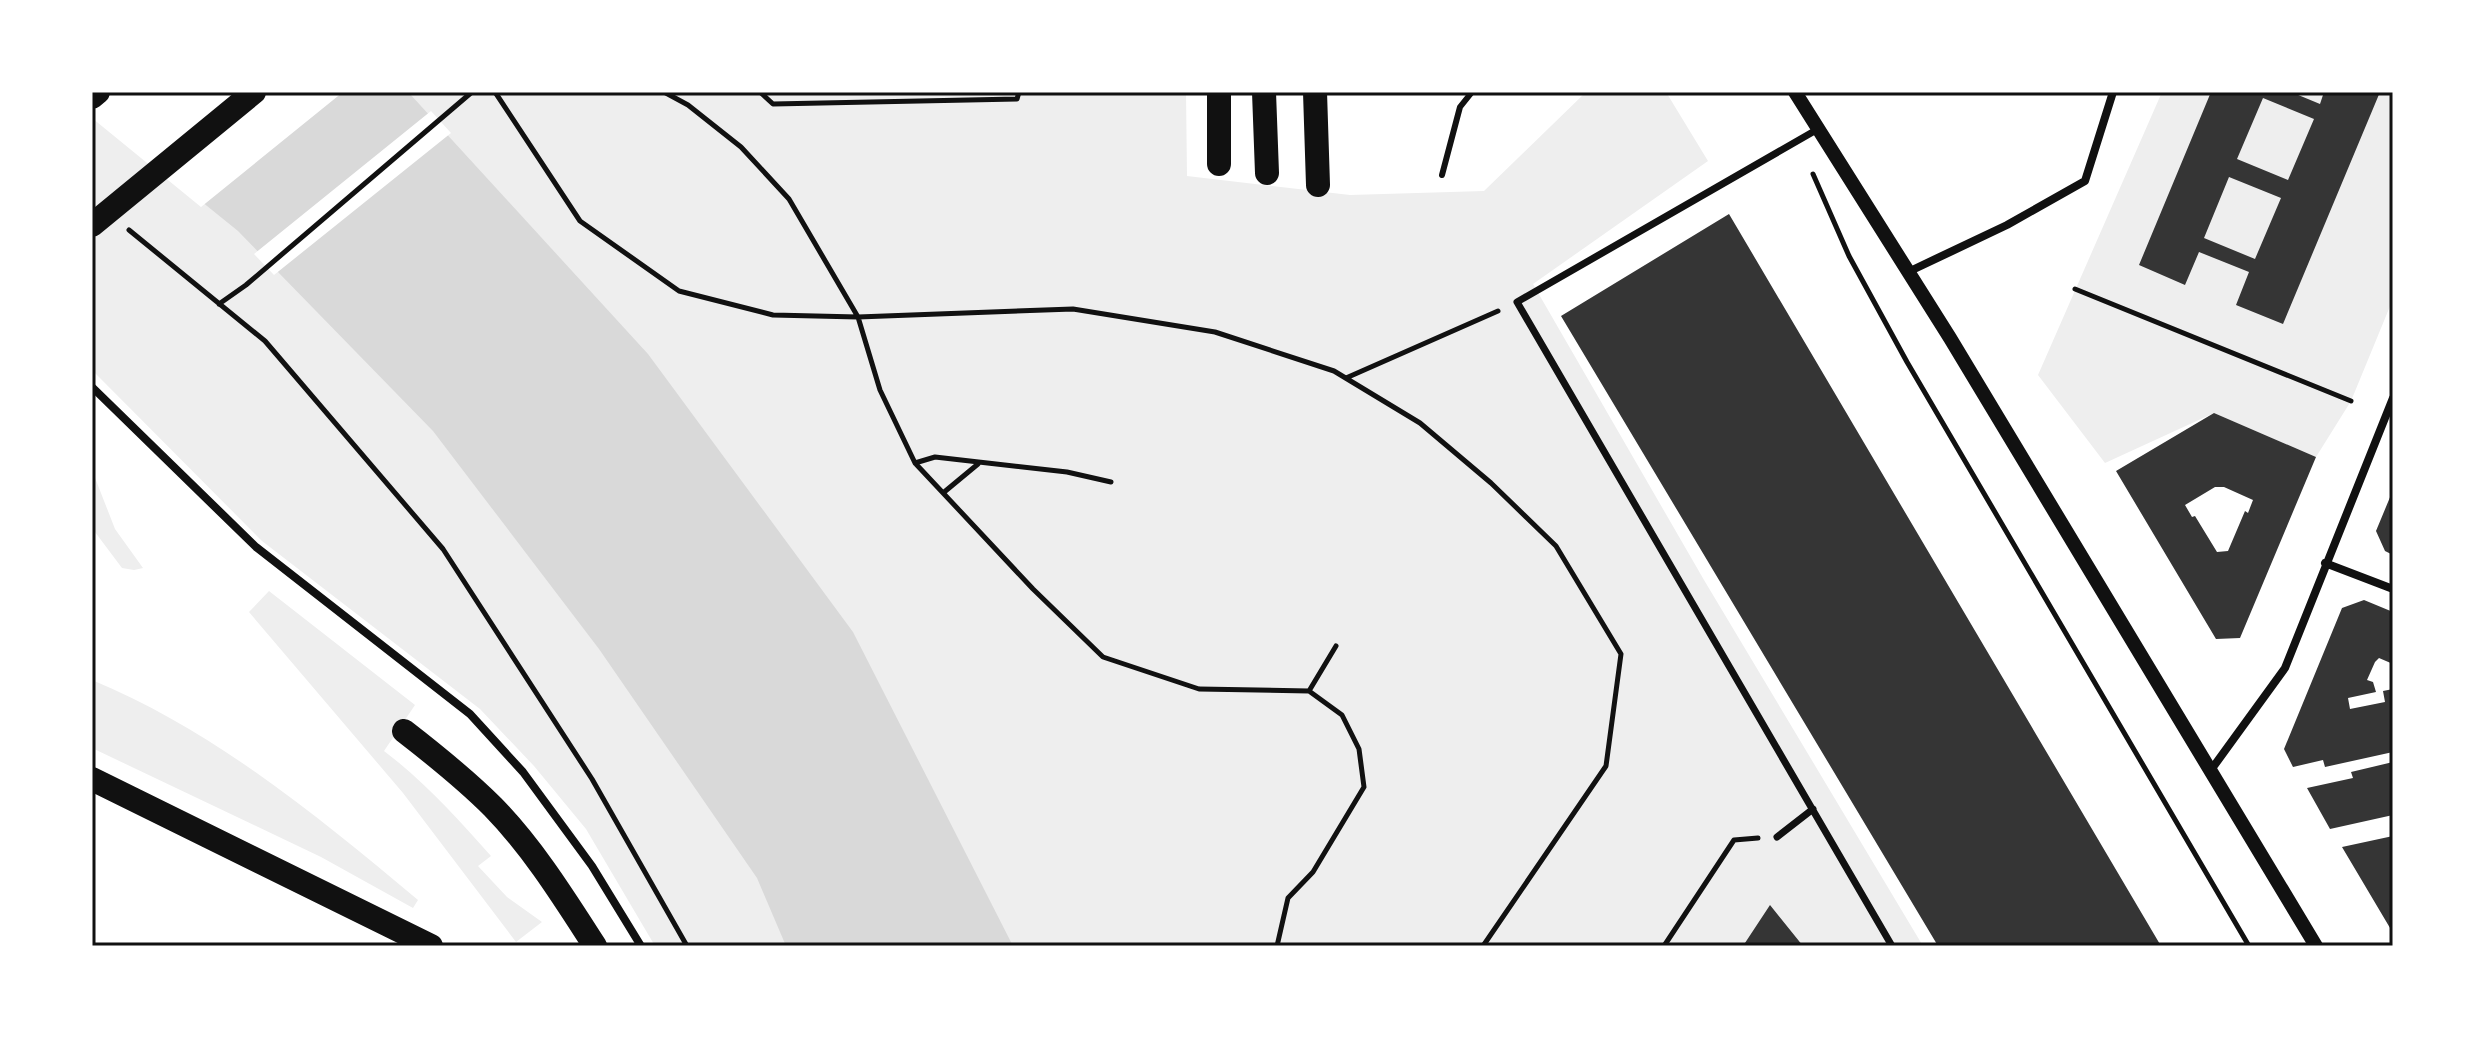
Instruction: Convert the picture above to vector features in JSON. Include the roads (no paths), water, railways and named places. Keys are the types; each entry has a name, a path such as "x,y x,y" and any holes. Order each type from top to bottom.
{"highway":[{"path":"92,97 98,92"},
{"path":"92,225 254,92"},
{"path":"1219,92 1219,164"},
{"path":"1264,92 1267,173"},
{"path":"1315,92 1318,185"},
{"path":"404,731 456,772 495,809 567,902 595,946"},
{"path":"92,779 431,946"}],"street":[{"path":"1795,92 1908,272 2316,946"},
{"path":"1908,272 2007,225 2085,181 2113,92"},
{"path":"1818,129 1517,302 1892,946"},
{"path":"92,387 256,547 470,714 523,772 592,866 641,946"},
{"path":"2211,770 2285,668 2393,398"},
{"path":"2325,563 2393,589"},
{"path":"1777,837 1813,809"}],"lane":[{"path":"1442,175 1460,107 1472,92"}]}
